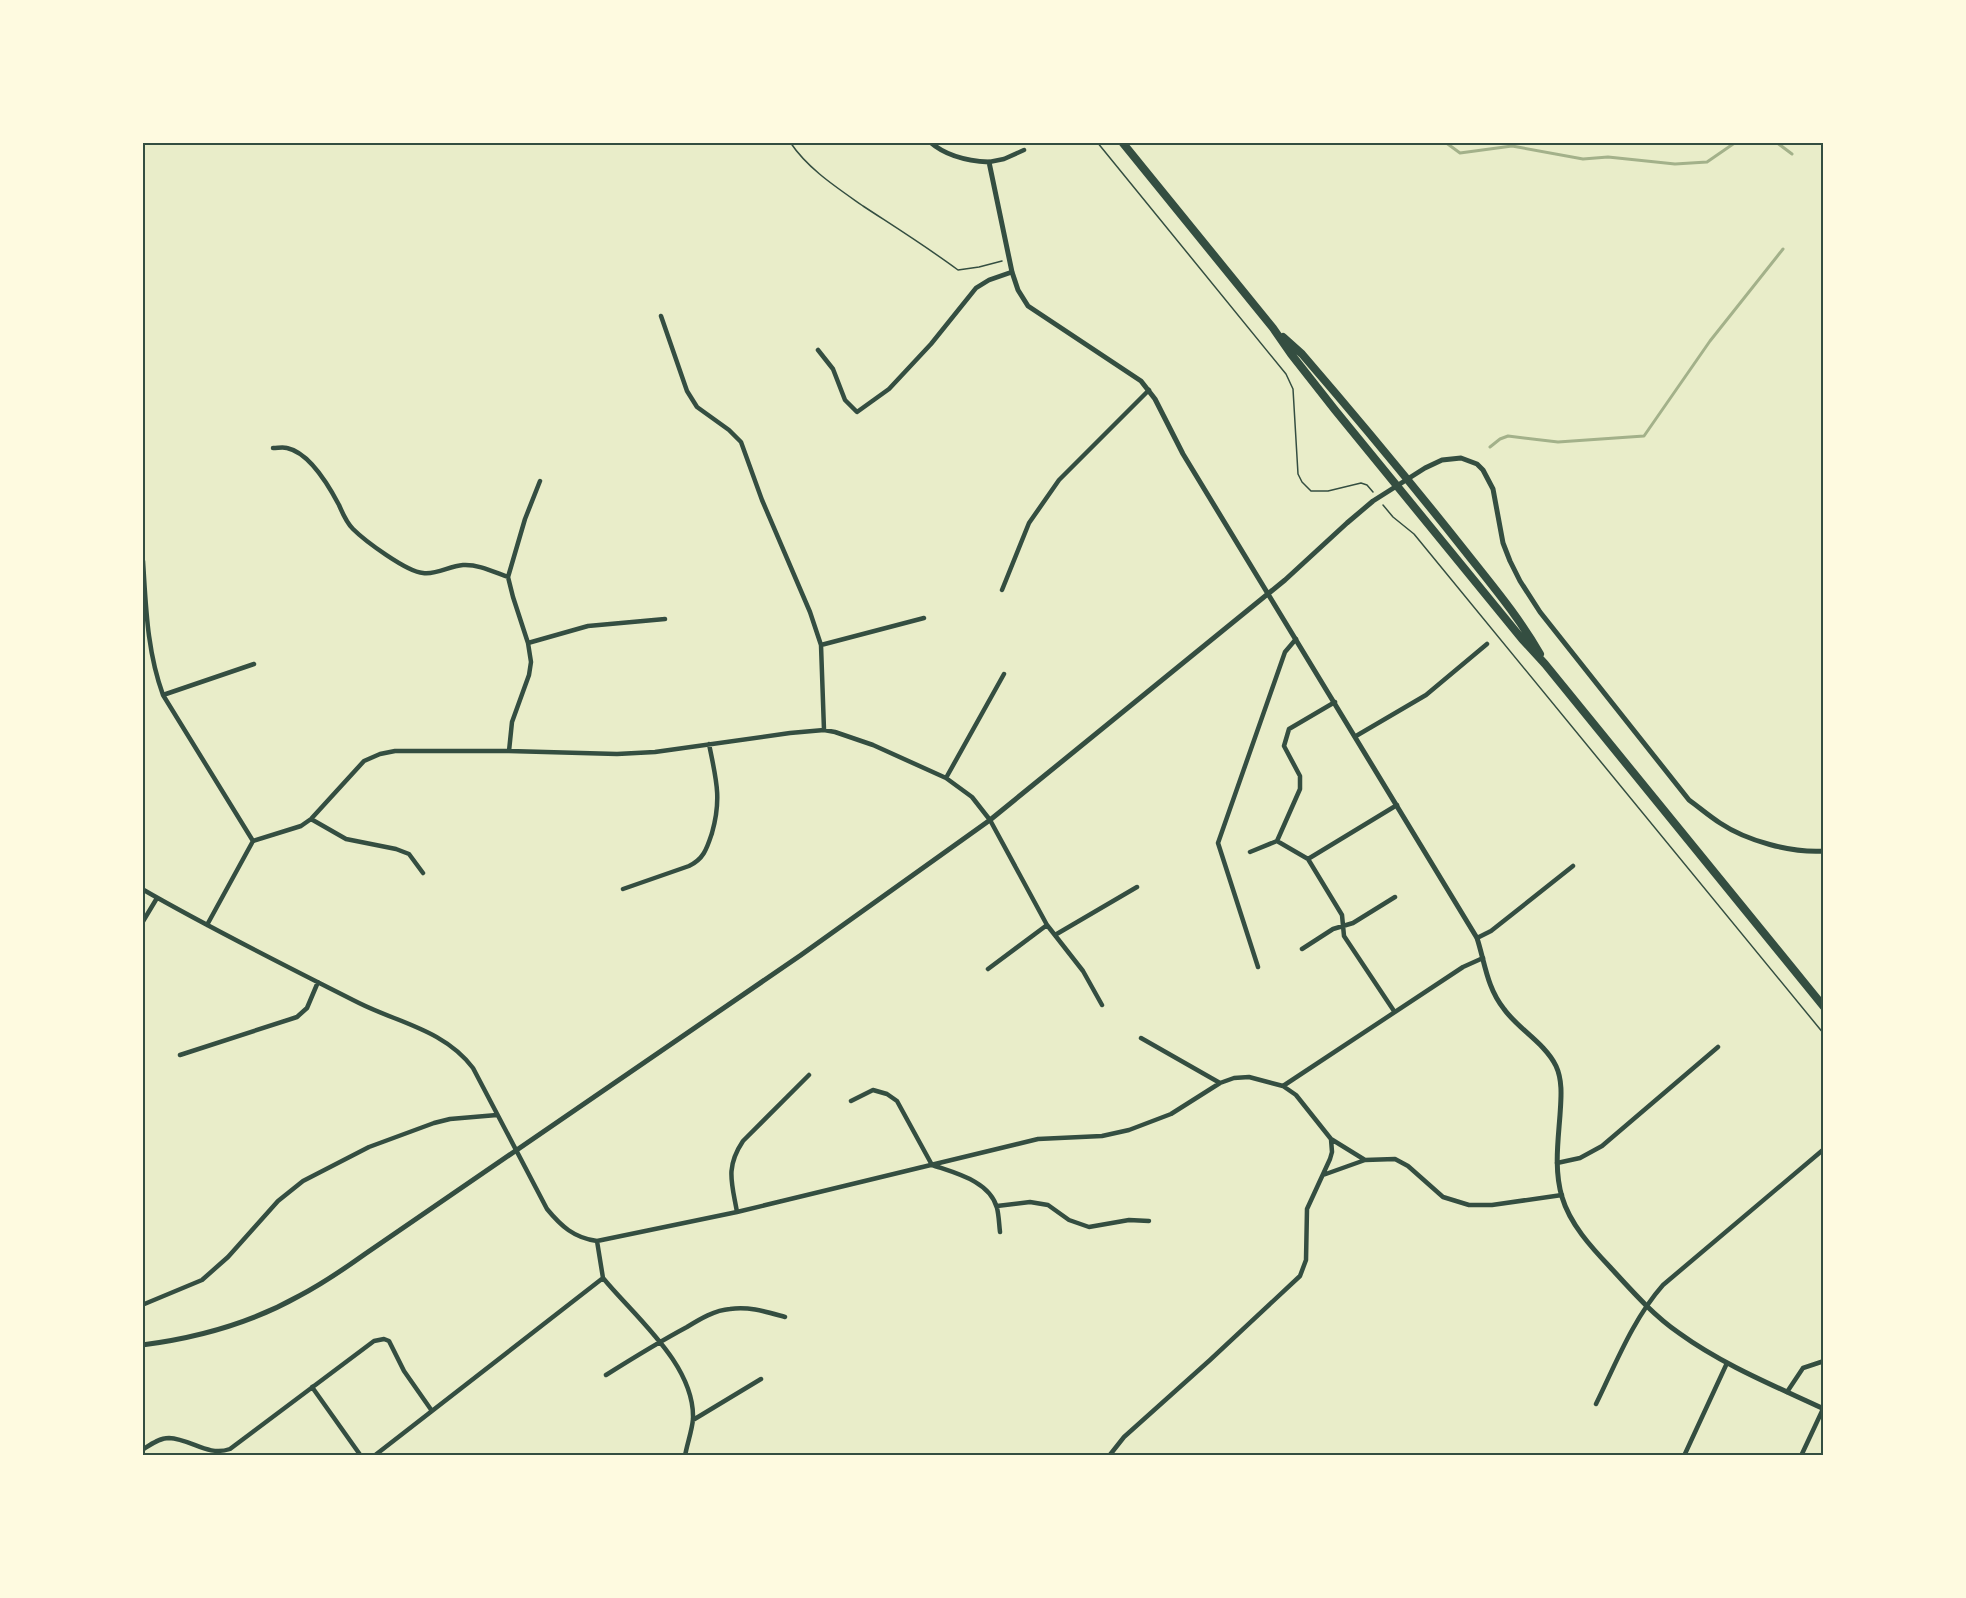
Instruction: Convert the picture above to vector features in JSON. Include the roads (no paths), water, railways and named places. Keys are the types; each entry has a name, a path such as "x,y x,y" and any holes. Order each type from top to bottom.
{"highway":[{"path":"1122,142 1273,328 1328,401 1824,1007"},
{"path":"1273,328 1302,354 1408,478 1530,636 1545,664"}],"street":[{"path":"930,142 938,150 961,159 989,162 1004,159 1024,150"},
{"path":"989,162 1012,272 1018,290 1028,306 1141,381 1149,390 1183,454 1477,938 1487,980 1504,1010 1556,1066 1561,1098 1557,1163 1562,1195 1568,1213 1589,1245 1646,1306 1678,1333 1714,1357 1823,1409 1801,1455"},
{"path":"818,350 833,369 845,400 857,412 889,389 931,344 976,288 989,280 1012,272"},
{"path":"661,316 687,391 697,407 729,430 741,442 762,500 810,612 821,645 824,730"},
{"path":"1002,590 1029,523 1059,480 1149,390"},
{"path":"273,448 288,448 309,462 326,482 352,529 408,568 419,573 427,573 464,565 508,577"},
{"path":"142,1345 242,1323 299,1296 357,1260 801,955 990,820 1268,594 1377,498 1442,460 1461,458 1477,464 1483,470 1492,489 1503,543 1520,581 1540,612 1689,800 1721,825 1756,840 1798,850 1824,851"},
{"path":"509,751 512,722 529,675 531,662 528,643 508,577 525,519 540,481"},
{"path":"143,561 148,637 155,673 164,695 253,841"},
{"path":"821,645 924,618"},
{"path":"528,643 588,626 665,619"},
{"path":"1258,967 1218,843 1285,652 1296,639"},
{"path":"1356,736 1426,695 1486,645"},
{"path":"164,695 254,664"},
{"path":"946,778 1004,674"},
{"path":"1250,852 1277,841 1300,789 1300,776 1284,746 1289,729 1335,702"},
{"path":"207,925 253,841 301,826 311,819 346,778 363,761 372,756 395,751 617,754 656,752 824,730 873,745 946,778 972,797 990,820 1047,925 1083,972 1102,1005"},
{"path":"622,889 689,866 698,862 704,854 716,819 718,800 718,786 709,744"},
{"path":"1308,859 1397,805"},
{"path":"311,819 346,839 396,849 409,854 423,873"},
{"path":"1277,841 1308,859 1342,915 1344,936 1395,1011"},
{"path":"1477,938 1491,931 1573,866"},
{"path":"1055,935 1137,887"},
{"path":"142,889 362,1004 431,1033 460,1052 473,1068 548,1209 569,1232 583,1239 597,1241 737,1212 1038,1138 1102,1136 1129,1130 1170,1114 1220,1083 1234,1078 1249,1077 1283,1086 1296,1095 1331,1138 1365,1160"},
{"path":"1302,950 1334,929 1353,923 1395,897"},
{"path":"142,922 157,898"},
{"path":"988,969 1047,925"},
{"path":"1283,1086 1463,967 1483,958"},
{"path":"180,1055 297,1017 307,1008 318,982"},
{"path":"1141,1038 1220,1083"},
{"path":"1557,1163 1580,1158 1602,1146 1718,1047"},
{"path":"737,1212 731,1175 731,1163 735,1152 742,1141 809,1075"},
{"path":"851,1101 873,1090 887,1094 897,1101 932,1165 970,1179 989,1194 997,1206 1000,1232"},
{"path":"142,1305 183,1289 208,1275 228,1257 278,1201 303,1180 369,1147 434,1123 450,1119 497,1115"},
{"path":"1109,1455 1124,1437 1300,1276 1306,1260 1307,1209 1332,1152 1331,1138"},
{"path":"1596,1404 1646,1306 1663,1285 1824,1149"},
{"path":"1323,1175 1365,1160 1395,1159 1408,1166 1443,1197 1469,1205 1492,1205 1562,1195"},
{"path":"997,1206 1030,1202 1048,1206 1069,1220 1089,1227 1129,1220 1149,1221"},
{"path":"597,1241 603,1278 660,1342 687,1388 693,1420 685,1455"},
{"path":"374,1455 603,1278"},
{"path":"606,1375 703,1318 727,1309 760,1310 785,1317"},
{"path":"142,1450 159,1440 169,1438 214,1454 230,1449 374,1341 384,1339 389,1341 404,1371 432,1411"},
{"path":"1787,1392 1803,1368 1824,1361"},
{"path":"1684,1455 1727,1363"},
{"path":"693,1420 761,1379"},
{"path":"312,1387 361,1455"}],"waterway":[{"path":"1445,142 1460,153 1512,146 1583,159 1608,157 1675,164 1707,162 1736,142"},
{"path":"1776,142 1792,154"},
{"path":"1490,447 1508,436 1558,442 1644,436 1710,341 1783,249"}]}
